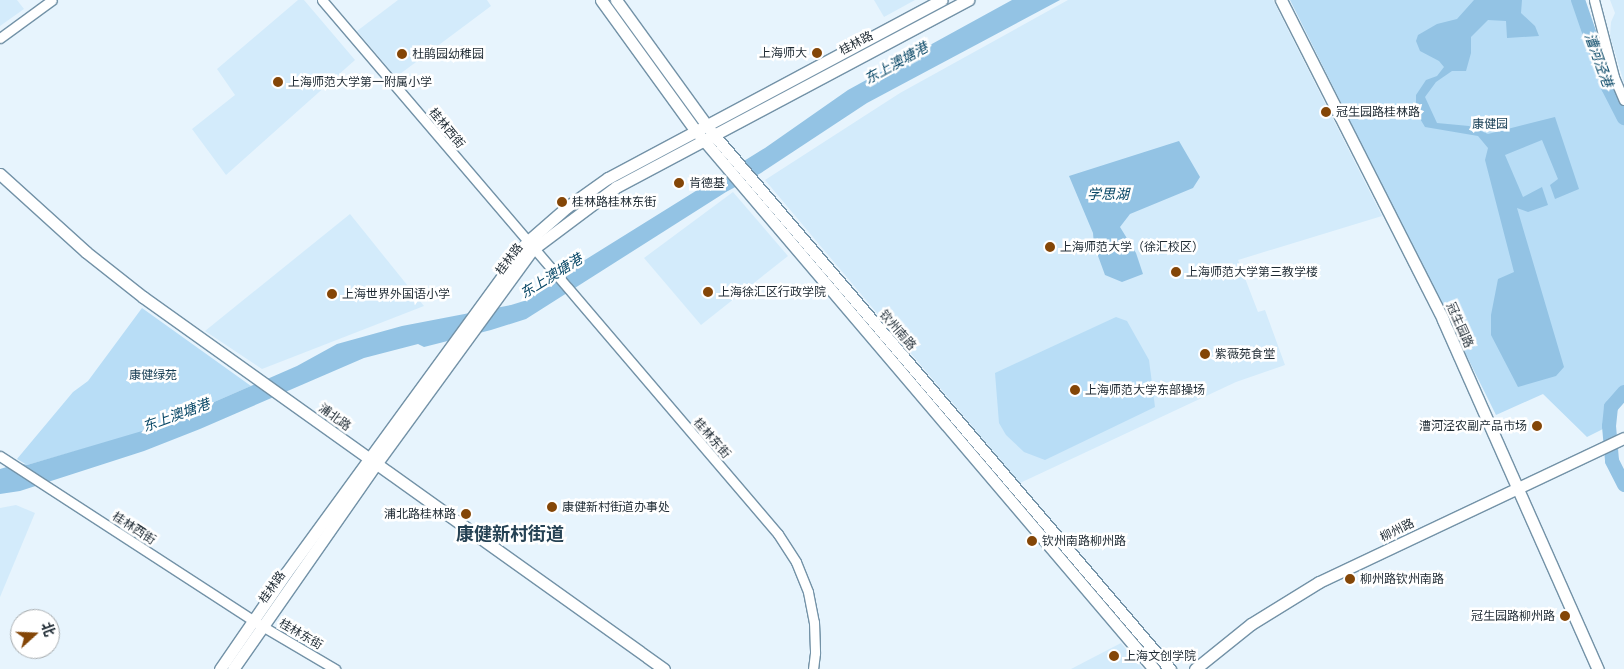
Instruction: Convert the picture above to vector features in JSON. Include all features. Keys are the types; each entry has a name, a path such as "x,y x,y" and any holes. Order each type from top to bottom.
{"street":[{"path":"0,38 52,0"},
{"name":"桂林西街","path":"322,0 530,245"},
{"name":"钦州南路","path":"602,0 705,133 731,163 754,182 1170,669"},
{"name":"钦州南路","path":"616,0 705,133"},
{"name":"桂林路","path":"705,133 941,0"},
{"name":"桂林路","path":"220,669 258,623 481,304 530,245 566,207 608,178 705,133 968,0"},
{"name":"冠生园路","path":"1281,0 1325,90 1428,288 1598,669"},
{"path":"1594,0 1614,77 1624,100"},
{"name":"钦州南路","path":"731,163 742,185 1154,669"},
{"name":"浦北路","path":"0,174 94,258 256,379 664,669"},
{"name":"桂林路","path":"372,461 461,348 494,302 530,245"},
{"name":"桂林东街","path":"530,245 778,534 796,562 808,592 814,622 815,652 813,669"},
{"name":"柳州路","path":"1195,669 1250,624 1300,593 1623,439"},
{"name":"桂林西街","path":"3,458 258,623"},
{"name":"桂林路","path":"233,669 258,623"},
{"name":"桂林东街","path":"258,623 335,669"}],"shaded area":[{"path":"0,0 17,0 24,9 0,26"},
{"name":"上海师范大学第一附属小学","path":"298,0 304,0 355,60 226,175 192,129 235,95 217,69"},
{"name":"杜鹃园幼稚园","path":"398,0 487,0 491,6 396,77 357,31"},
{"path":"874,0 915,0 884,17"},
{"name":"上海师范大学（徐汇校区）","path":"1068,0 1273,0 1382,216 1238,260 1258,312 1265,310 1285,365 1236,382 1020,483 765,180 900,93"},
{"path":"1610,0 1624,0 1624,83 1610,36 1611,22 1615,13"},
{"name":"上海徐汇区行政学院","path":"733,192 788,256 701,325 644,258"},
{"name":"上海世界外国语小学","path":"350,214 424,306 262,369 205,331"},
{"path":"16,505 35,513 0,597 0,508"},
{"name":"上海文创学院","path":"1121,643 1143,669 1071,669"}],"green space":[{"name":"康健园","path":"1290,0 1578,0 1608,87 1624,118 1624,392 1611,407 1609,426 1587,437 1543,394 1496,415"},
{"name":"康健绿苑","path":"142,308 251,386 136,434 27,465 17,459 73,392 88,381"},
{"name":"上海师范大学东部操场","path":"1116,317 1127,321 1149,360 1155,407 1045,460 1024,452 1006,435 999,423 995,373"}],"water":[{"path":"1012,0 1060,0 867,103 761,173 726,192 526,319 424,347 418,344 364,358 200,429 144,451 20,491 0,494 0,469 20,463 27,465 159,426 297,366 337,344 402,326 524,301 572,268 765,148 848,90"},
{"path":"1474,0 1522,0 1521,13 1535,26 1539,36 1507,38 1506,21 1488,20 1471,37 1471,53 1466,71 1452,71 1436,82 1425,97 1437,123 1469,126 1488,134 1555,117 1579,189 1555,199 1550,185 1558,179 1542,140 1505,155 1523,197 1542,187 1548,205 1528,212 1517,208 1564,367 1556,376 1518,387 1491,335 1491,315 1498,279 1514,272 1485,160 1488,148 1478,136 1425,127 1416,112 1416,95 1426,80 1437,76 1444,67 1439,61 1420,51 1416,41 1418,35 1437,24 1457,19"},
{"name":"学思湖","path":"1179,141 1200,177 1193,188 1130,214 1120,227 1136,253 1143,274 1122,282 1105,275 1094,245 1093,233 1069,176"}],"waterway":[{"name":"漕河泾港","path":"1578,0 1608,87 1624,118"},
{"name":"漕河泾港","path":"1624,392 1611,407 1609,426 1612,461 1624,485"}],"place":[{"name":"上海师大","path":"817,53"},
{"name":"杜鹃园幼稚园","path":"402,54"},
{"name":"上海师范大学第一附属小学","path":"278,82"},
{"name":"冠生园路桂林路","path":"1326,112"},
{"name":"肯德基","path":"679,183"},
{"name":"桂林路桂林东街","path":"562,202"},
{"name":"上海师范大学（徐汇校区）","path":"1050,247"},
{"name":"上海师范大学第三教学楼","path":"1176,272"},
{"name":"上海徐汇区行政学院","path":"708,292"},
{"name":"上海世界外国语小学","path":"332,294"},
{"name":"紫薇苑食堂","path":"1205,354"},
{"name":"上海师范大学东部操场","path":"1075,390"},
{"name":"漕河泾农副产品市场","path":"1537,426"},
{"name":"康健新村街道办事处","path":"552,507"},
{"name":"浦北路桂林路","path":"466,514"},
{"name":"钦州南路柳州路","path":"1032,541"},
{"name":"柳州路钦州南路","path":"1350,579"},
{"name":"冠生园路柳州路","path":"1565,616"},
{"name":"上海文创学院","path":"1114,656"}],"district":[{"name":"康健新村街道","path":"510,534"}],"water label":[{"name":"东上澳塘港","path":"896,63"},
{"name":"东上澳塘港","path":"551,276"},
{"name":"东上澳塘港","path":"176,415"}]}
